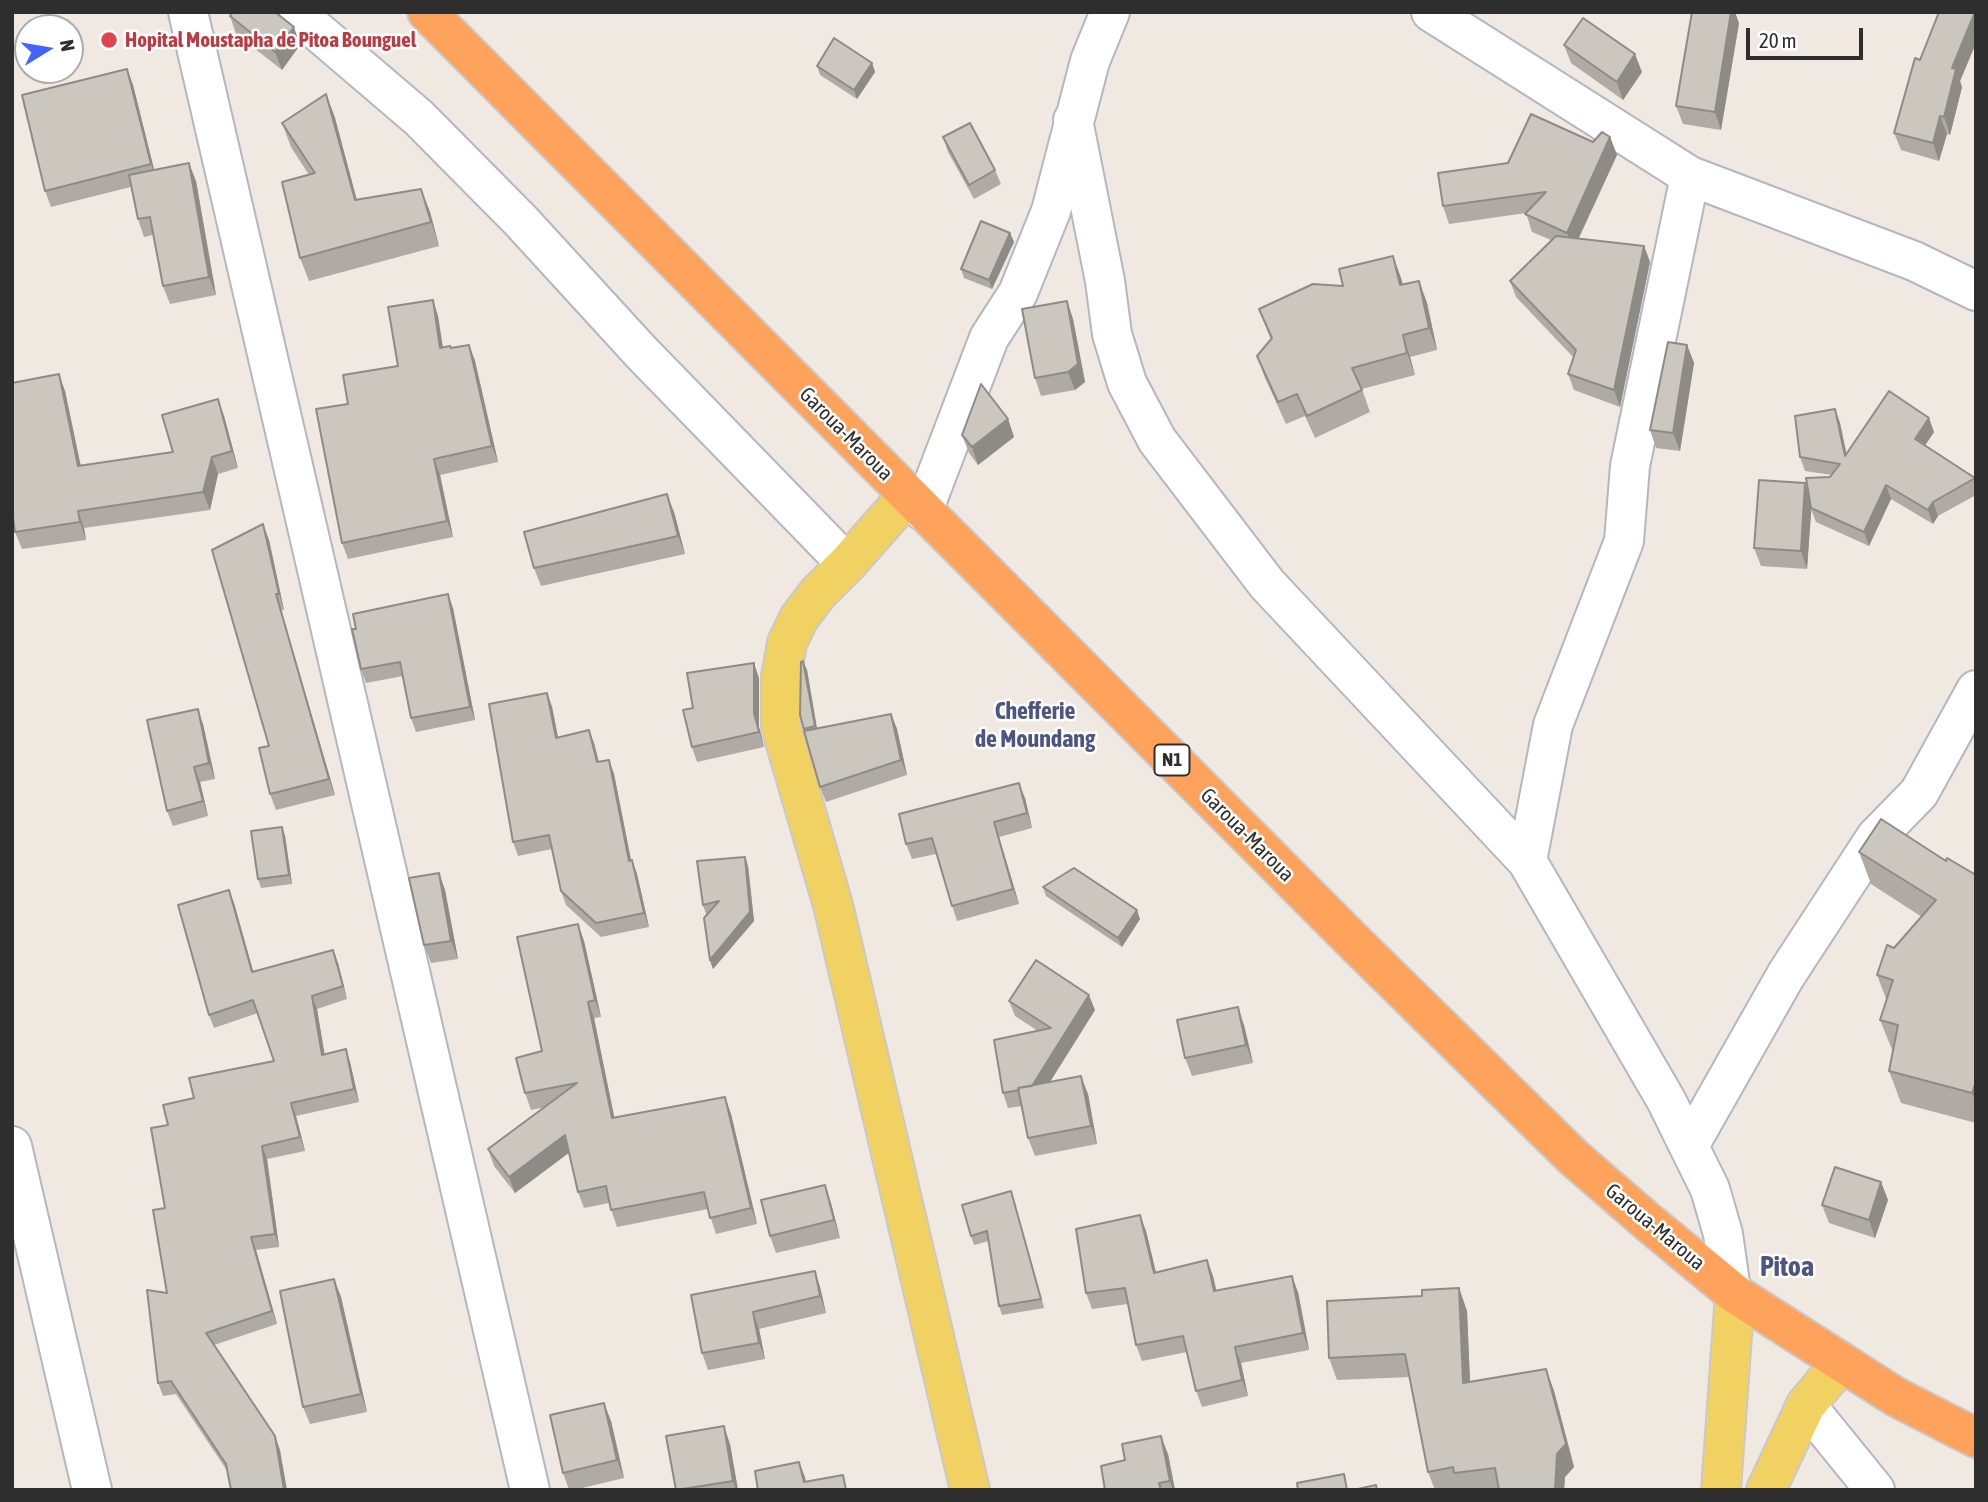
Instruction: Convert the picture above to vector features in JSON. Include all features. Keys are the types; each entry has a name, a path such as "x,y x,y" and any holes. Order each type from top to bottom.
{"highway":[{"name":"Garoua-Maroua","path":"427,12 1335,923 1573,1157 1733,1292 1896,1397 1976,1438"}],"main road":[{"path":"915,503 847,564 818,593 799,618 788,643 782,677 781,727 833,905 970,1490"},
{"path":"1721,1490 1733,1292"},
{"path":"1766,1490 1806,1405 1841,1363"}],"street":[{"path":"188,12 530,1490"},
{"path":"295,12 419,118 521,221 641,352 847,564"},
{"path":"915,503 989,338 1018,293 1051,211 1090,61 1110,12"},
{"path":"1431,12 1690,176 1914,261 1976,291"},
{"path":"1073,120 1105,281 1112,334 1127,383 1157,440 1267,584 1527,862 1666,1100 1710,1189 1723,1234 1733,1292"},
{"path":"1527,862 1553,725 1624,541 1630,466 1690,176"},
{"path":"1689,1146 1786,975 1876,837 1919,793 1976,690"},
{"path":"12,1146 92,1490"},
{"path":"1806,1405 1875,1490"}],"building":[{"path":"233,12 275,12 294,27 275,52 230,16"},
{"path":"1692,12 1731,12 1715,112 1676,106"},
{"path":"1939,12 1975,12 1952,68 1956,69 1944,117 1940,116 1933,143 1894,133 1915,58 1920,60"},
{"path":"1583,18 1635,54 1617,82 1564,45"},
{"path":"834,38 872,63 854,90 817,66"},
{"path":"127,69 151,164 45,191 22,95 66,84 84,84 84,80"},
{"path":"326,94 355,200 421,189 431,222 300,258 282,182 315,173 282,123"},
{"path":"1531,114 1593,142 1602,132 1610,137 1567,233 1525,214 1546,192 1443,206 1438,173 1508,163"},
{"path":"970,123 995,170 969,185 943,137"},
{"path":"189,163 209,277 163,286 150,217 138,219 129,175"},
{"path":"981,221 1010,233 989,280 961,269"},
{"path":"1556,236 1644,246 1614,390 1568,374 1576,350 1510,281"},
{"path":"1393,256 1400,285 1419,281 1429,328 1403,335 1407,353 1352,368 1362,390 1307,416 1297,394 1278,402 1257,356 1272,338 1259,309 1313,284 1343,286 1339,269"},
{"path":"433,300 440,348 469,345 492,446 434,459 447,521 342,543 316,409 348,404 343,375 398,366 388,307"},
{"path":"1067,301 1078,364 1068,372 1035,378 1022,309"},
{"path":"1668,342 1687,345 1673,433 1650,430"},
{"path":"59,374 78,466 173,452 162,415 218,399 232,451 212,457 203,492 78,511 80,522 15,532 12,512 12,383"},
{"path":"981,384 1008,419 972,447 962,435"},
{"path":"1889,391 1929,418 1915,439 1975,478 1933,502 1928,510 1886,485 1864,532 1811,508 1806,478 1830,477 1840,464 1800,457 1795,416 1835,409 1845,456"},
{"path":"1759,480 1805,483 1801,551 1754,548"},
{"path":"667,494 678,536 534,568 524,532"},
{"path":"263,524 279,594 276,594 329,779 270,794 259,748 269,746 212,550"},
{"path":"448,594 470,707 411,718 400,662 361,669 352,629 356,629 353,614"},
{"path":"803,661 815,726 804,729 800,715"},
{"path":"754,663 754,713 759,732 692,747 683,710 693,708 687,673"},
{"path":"547,693 556,738 589,730 597,762 609,760 629,861 632,860 644,913 596,923 561,891 549,835 513,842 489,704"},
{"path":"198,709 209,763 194,767 203,801 167,811 147,720"},
{"path":"891,714 901,760 820,787 804,731"},
{"path":"1019,783 1027,813 994,822 1013,889 952,906 932,838 906,844 899,814"},
{"path":"1881,819 1946,861 1947,858 1976,875 1976,1082 1972,1093 1889,1071 1898,1025 1880,1020 1893,980 1877,975 1887,945 1894,948 1936,900 1859,852"},
{"path":"282,827 289,875 258,879 251,831"},
{"path":"745,857 750,912 710,960 704,918 719,901 703,905 697,861"},
{"path":"1074,868 1137,910 1118,938 1043,887"},
{"path":"439,873 451,941 424,945 409,878"},
{"path":"229,890 252,972 333,950 343,986 312,996 322,1055 346,1049 354,1089 291,1103 300,1137 262,1146 275,1234 251,1237 272,1311 206,1333 275,1436 284,1490 231,1490 226,1464 171,1381 158,1383 147,1290 167,1293 153,1210 165,1208 151,1128 168,1125 163,1105 194,1098 189,1078 274,1061 253,1000 209,1015 178,905"},
{"path":"578,924 595,1000 588,1002 612,1118 725,1097 751,1208 710,1218 704,1192 611,1210 606,1186 578,1192 565,1135 509,1177 488,1149 577,1083 525,1093 516,1058 542,1051 517,937"},
{"path":"1036,960 1089,995 1032,1086 1003,1093 994,1040 1051,1028 1009,1001"},
{"path":"1238,1007 1246,1045 1185,1058 1177,1020"},
{"path":"1081,1076 1091,1126 1028,1138 1018,1088"},
{"path":"1835,1167 1881,1182 1869,1220 1822,1205"},
{"path":"825,1185 834,1220 770,1236 761,1200"},
{"path":"1011,1191 1041,1299 999,1306 987,1231 971,1236 962,1205"},
{"path":"1140,1215 1154,1273 1207,1260 1214,1291 1292,1276 1303,1333 1235,1347 1242,1380 1196,1391 1183,1336 1136,1345 1125,1288 1086,1293 1076,1229"},
{"path":"815,1271 820,1296 753,1312 759,1343 702,1353 691,1295"},
{"path":"334,1279 361,1394 303,1407 280,1291"},
{"path":"1459,1288 1463,1383 1546,1369 1566,1444 1557,1454 1555,1490 1499,1490 1495,1468 1454,1473 1453,1467 1428,1472 1405,1354 1329,1358 1327,1301 1422,1296 1422,1290"},
{"path":"604,1403 617,1460 563,1473 550,1415"},
{"path":"724,1426 733,1481 676,1490 666,1436"},
{"path":"1161,1436 1170,1481 1159,1483 1161,1490 1105,1490 1101,1466 1125,1460 1122,1444"},
{"path":"799,1462 804,1482 843,1475 846,1490 758,1490 755,1471"},
{"path":"1344,1474 1347,1490 1298,1490 1297,1483"},
{"path":"1376,1485 1377,1490 1353,1490"}],"place":[{"name":"Hopital Moustapha de Pitoa Bounguel","path":"109,40"}],"district":[{"name":"Chefferie de Moundang","path":"1035,725"},
{"name":"Pitoa","path":"1787,1267"}]}
